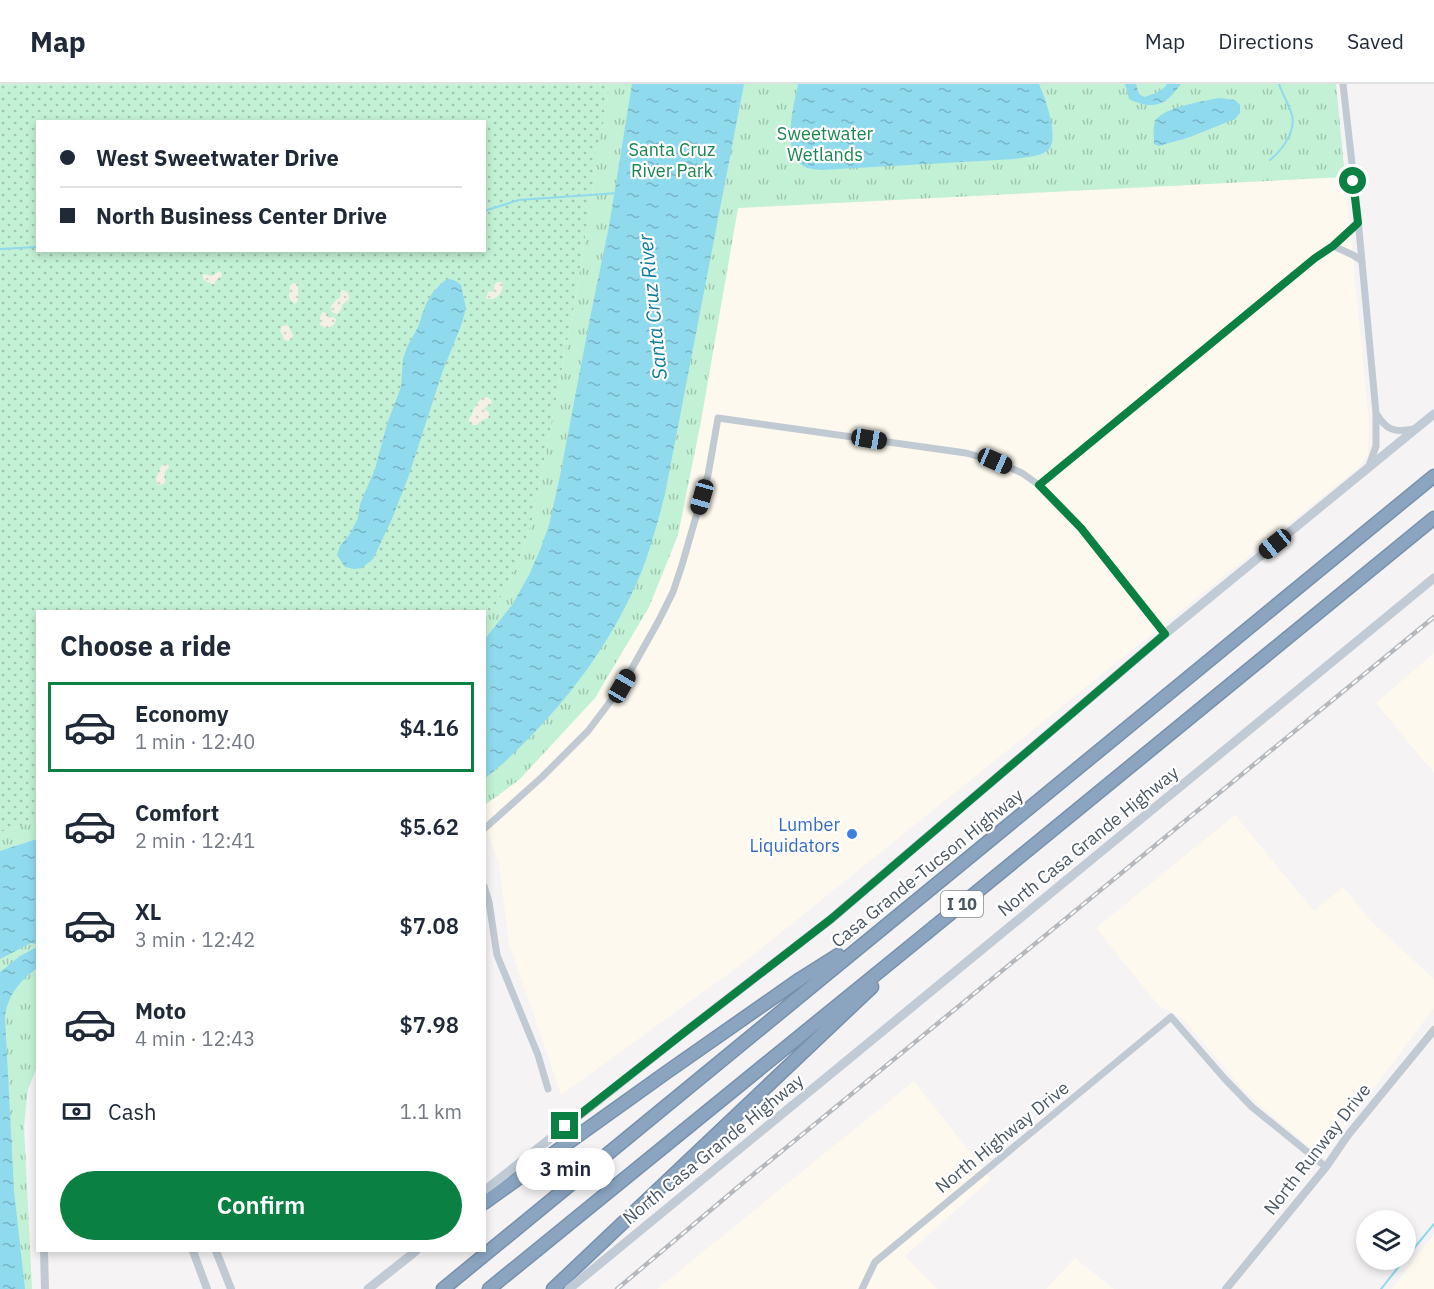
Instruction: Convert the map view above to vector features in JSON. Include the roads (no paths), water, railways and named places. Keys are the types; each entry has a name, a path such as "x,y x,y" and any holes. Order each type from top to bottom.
{"highway":[{"name":"Casa Grande-Tucson Highway","path":"443,1289 1434,476"},
{"name":"I 10","path":"489,1289 1434,518"},
{"path":"486,1202 800,979 906,909"},
{"path":"553,1289 934,927"}],"main road":[{"path":"486,1189 831,919 1165,634 1434,414"},
{"name":"North Casa Grande Highway","path":"569,1289 1434,578"},
{"path":"368,1289 415,1252"}],"street":[{"path":"1343,84 1376,413 1376,446 1368,469"},
{"path":"1039,485 1315,258 1333,246 1358,223"},
{"path":"1333,246 1362,261"},
{"path":"1376,413 1383,425 1392,429 1402,431 1416,429"},
{"path":"486,827 543,777 588,730 622,686 673,592 708,474 718,418 966,453 986,457 1022,473 1039,485 1081,528 1165,634"},
{"path":"486,892 497,955 538,1055 548,1089"},
{"name":"North Highway Drive","path":"862,1289 875,1262 1171,1017 1252,1107 1326,1167"},
{"name":"North Runway Drive","path":"1226,1289 1434,1030"},
{"path":"44,1252 45,1289"},
{"path":"193,1252 207,1289"},
{"path":"216,1252 231,1289"}],"water":[{"name":"Santa Cruz River","path":"632,84 744,84 665,494 641,573 620,617 580,679 532,735 486,777 486,638 512,605 529,575 549,525 609,226"},
{"path":"798,84 1039,84 1052,129 1051,146 1040,154 1015,159 821,170 807,168 798,162 791,142 790,130"},
{"path":"1125,84 1136,84 1139,94 1144,97 1160,91 1167,84 1181,84 1165,101 1146,105 1129,99"},
{"path":"1219,98 1235,100 1240,105 1240,113 1235,119 1190,137 1159,146 1154,144 1154,126 1160,115 1185,105"},
{"path":"448,279 461,285 466,308 408,478 373,559 362,568 345,567 337,555 340,546 350,534 358,518 360,504 375,469 387,424 401,387 403,359 407,347 433,292"},
{"path":"36,839 36,944 31,943 0,959 0,851"},
{"path":"36,948 36,969 16,989 9,1001 5,1017 14,1191 25,1289 0,1289 0,972 20,956"}],"waterway":[{"path":"1270,160 1287,140 1293,121 1279,84"},
{"path":"486,210 519,200 618,193"},
{"path":"0,249 36,247"},
{"path":"1416,1246 1434,1224"},
{"path":"1381,1289 1396,1270"}],"railway":[{"path":"617,1289 738,1187 1434,617"}],"place":[{"name":"Lumber Liquidators","path":"852,834"}],"park label":[{"name":"Sweetwater Wetlands","path":"825,143"},
{"name":"Santa Cruz River Park","path":"672,160"}]}
